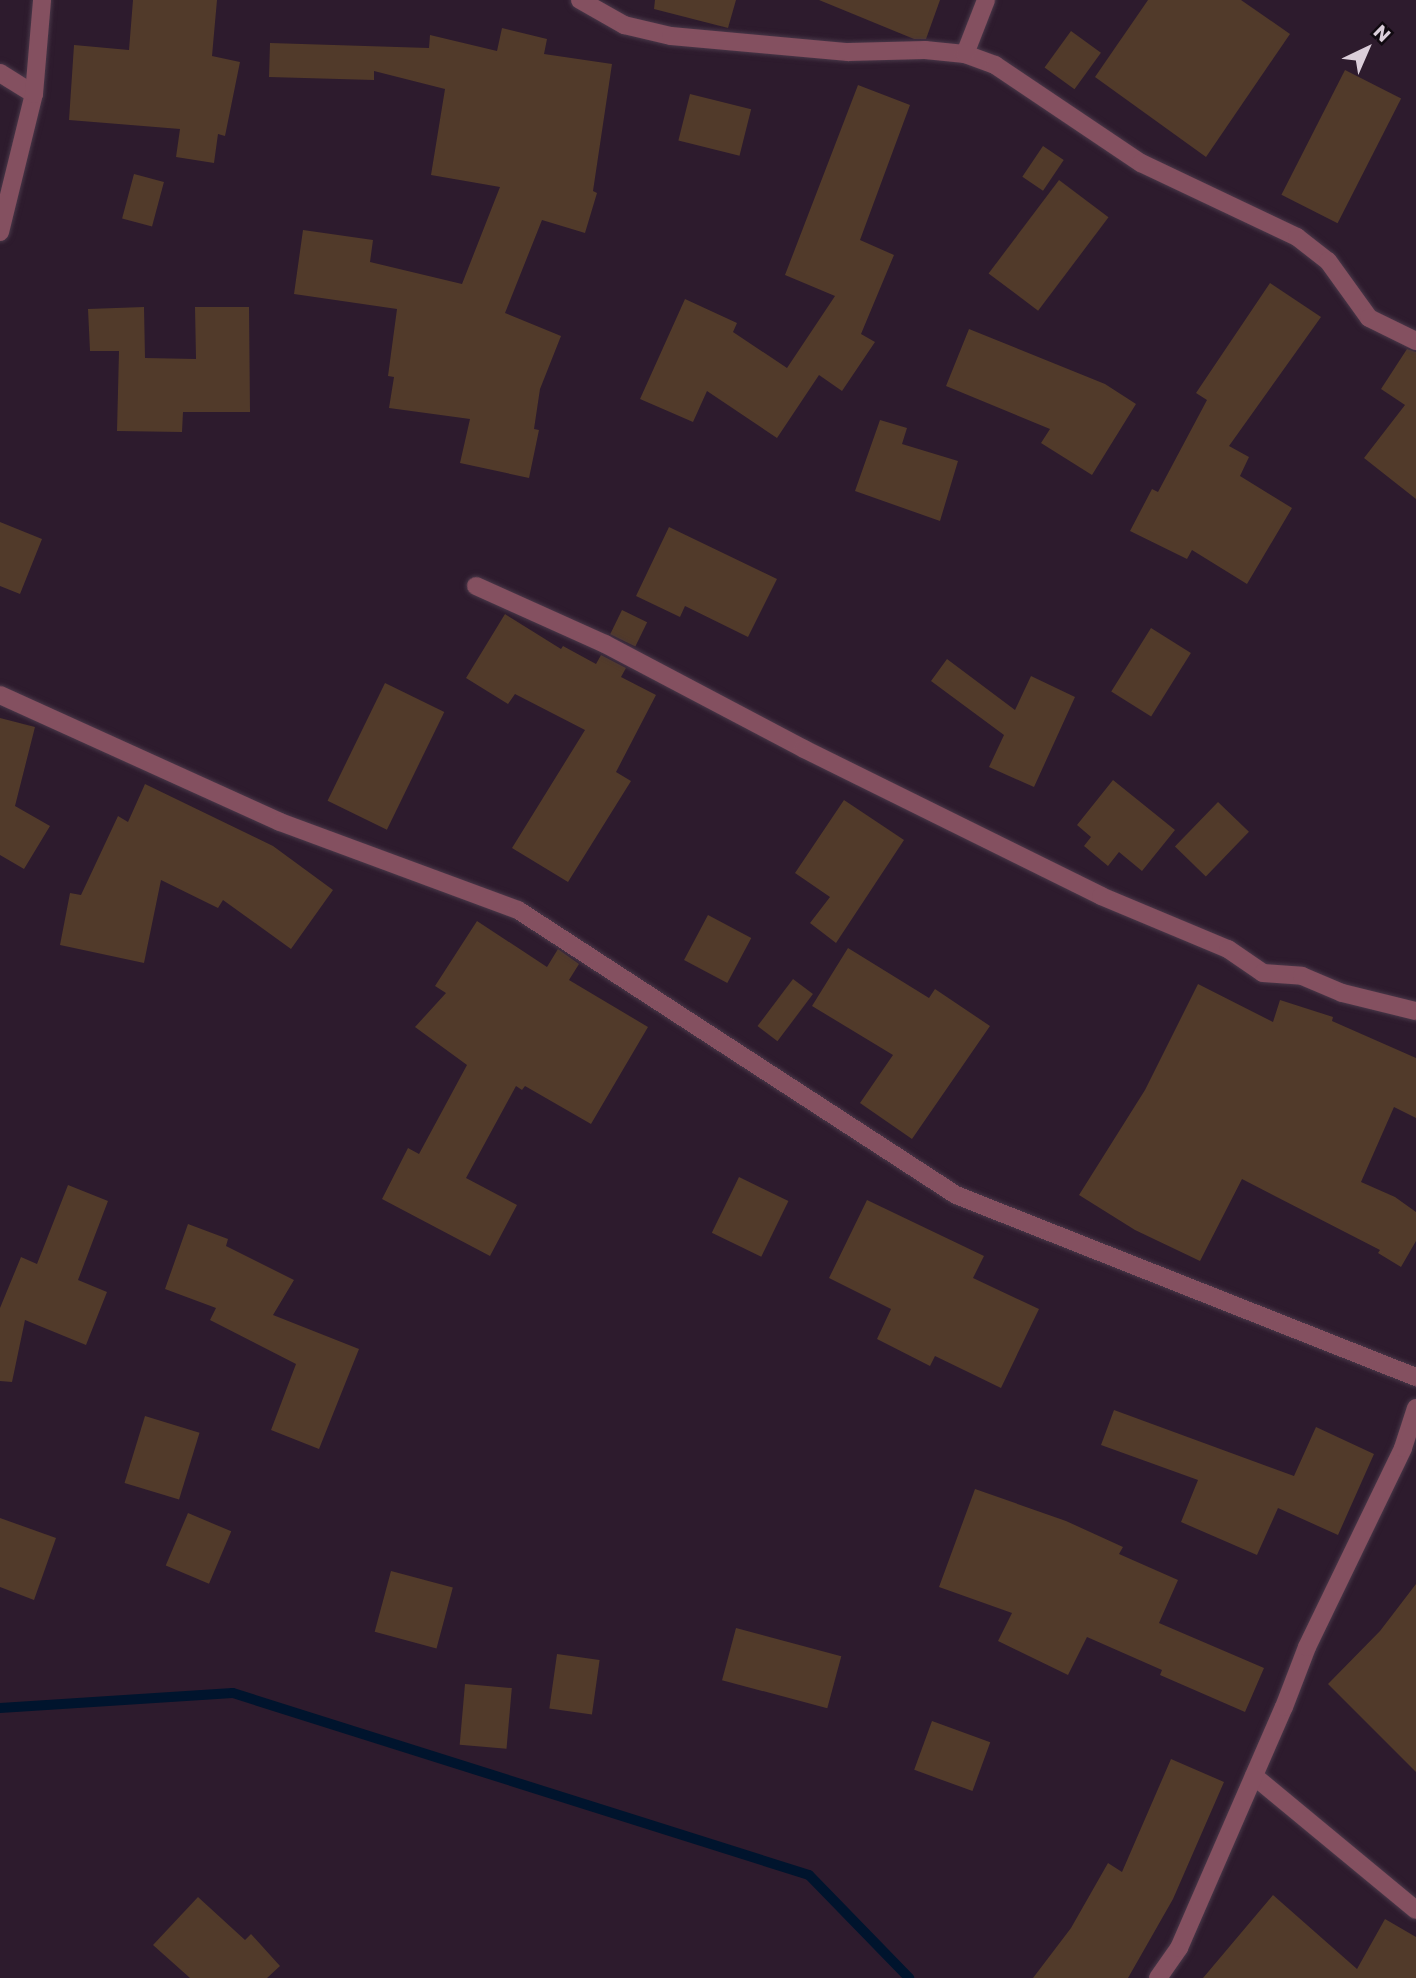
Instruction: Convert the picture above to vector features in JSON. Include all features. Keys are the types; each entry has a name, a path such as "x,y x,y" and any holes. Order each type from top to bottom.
{"street":[{"path":"0,232 34,93 42,0"},
{"path":"580,0 624,24 671,36 848,52 925,50 965,54 1016,77 1141,163 1297,237 1328,261 1369,318 1385,329 1416,341"},
{"path":"965,54 986,0"},
{"path":"0,73 34,93"},
{"path":"476,586 605,645 804,750 1101,896 1228,949 1263,973 1302,976 1342,993 1416,1012"},
{"path":"0,695 280,822 518,910 956,1195 1416,1377"},
{"path":"1158,1978 1179,1948 1307,1647 1403,1448 1416,1408"},
{"path":"1254,1776 1416,1910"}],"building":[{"path":"133,0 217,0 212,56 240,62 225,136 218,134 214,163 176,157 180,129 69,120 74,45 129,50"},
{"path":"655,0 736,0 728,28 654,9"},
{"path":"819,0 940,0 926,39 914,39"},
{"path":"1148,0 1241,0 1290,34 1206,157 1095,77"},
{"path":"502,28 547,39 544,54 612,64 593,191 597,193 585,233 542,220 505,313 561,336 540,389 534,429 539,430 529,478 460,463 470,419 389,408 394,377 388,376 397,309 294,294 303,230 373,240 370,262 462,284 500,187 431,175 445,89 374,71 374,80 269,77 270,43 429,48 430,35 497,51"},
{"path":"1071,31 1101,53 1074,89 1045,67"},
{"path":"1345,70 1401,99 1338,223 1281,195"},
{"path":"858,85 910,105 860,240 894,255 861,334 875,342 842,391 819,375 777,438 707,391 693,422 640,399 685,299 737,323 733,332 787,368 835,296 785,275"},
{"path":"690,94 751,109 740,156 678,141"},
{"path":"1043,146 1064,160 1043,191 1022,177"},
{"path":"134,174 164,182 152,226 122,218"},
{"path":"1059,180 1109,217 1038,311 989,273"},
{"path":"1270,283 1321,317 1229,446 1249,457 1240,476 1292,508 1247,584 1192,550 1187,559 1130,531 1152,489 1158,492 1207,400 1196,393"},
{"path":"144,307 145,358 196,359 195,307 249,307 250,412 183,412 182,432 117,431 119,351 90,351 88,309"},
{"path":"969,329 1105,384 1136,404 1092,475 1041,443 1050,429 946,386"},
{"path":"1407,349 1416,352 1416,499 1364,458 1405,405 1381,389"},
{"path":"880,420 907,428 902,444 958,461 940,521 855,491"},
{"path":"0,522 42,539 20,594 0,586"},
{"path":"669,527 777,579 748,637 685,606 680,617 636,596"},
{"path":"622,610 647,622 635,647 610,634"},
{"path":"505,614 561,649 563,646 596,664 601,655 626,668 621,677 656,695 616,772 631,781 568,882 512,848 585,730 515,694 508,704 466,678"},
{"path":"1151,628 1191,653 1151,717 1111,692"},
{"path":"947,659 1015,710 1031,676 1075,697 1034,787 989,767 1004,735 931,681"},
{"path":"385,683 444,712 387,830 328,801"},
{"path":"0,718 35,727 15,806 50,826 24,869 0,855"},
{"path":"1113,780 1175,830 1142,871 1119,852 1108,866 1084,846 1091,837 1077,825"},
{"path":"145,784 273,846 333,890 291,949 223,900 218,908 161,880 144,963 60,945 70,893 81,895 118,816 128,822"},
{"path":"844,800 904,840 836,943 810,923 830,897 795,873"},
{"path":"1218,802 1249,832 1206,876 1175,847"},
{"path":"708,915 751,938 727,983 684,960"},
{"path":"477,921 547,967 558,949 579,964 569,980 648,1027 591,1124 525,1086 522,1090 516,1086 466,1178 517,1205 490,1256 382,1199 408,1148 419,1154 467,1065 415,1027 446,993 435,986"},
{"path":"848,948 929,998 935,989 990,1026 912,1139 860,1103 893,1055 812,1006"},
{"path":"793,979 813,994 777,1041 757,1026"},
{"path":"1198,984 1273,1022 1280,1000 1333,1017 1332,1021 1416,1058 1416,1118 1394,1107 1361,1182 1395,1197 1416,1212 1416,1241 1401,1267 1378,1253 1380,1250 1242,1179 1200,1261 1135,1230 1079,1195 1145,1090"},
{"path":"739,1177 788,1201 761,1257 712,1233"},
{"path":"68,1185 108,1201 78,1280 107,1292 86,1345 25,1320 12,1382 0,1381 0,1308 21,1257 37,1264"},
{"path":"867,1200 984,1256 973,1278 1039,1309 1001,1388 935,1356 930,1366 877,1339 891,1309 829,1278"},
{"path":"188,1224 228,1239 226,1246 294,1280 273,1315 359,1349 319,1449 271,1430 296,1364 210,1320 216,1308 165,1289"},
{"path":"1114,1410 1294,1476 1316,1427 1374,1454 1338,1535 1278,1508 1257,1555 1181,1522 1198,1480 1101,1445"},
{"path":"145,1416 200,1433 179,1500 125,1483"},
{"path":"975,1489 1066,1521 1123,1547 1119,1554 1178,1580 1159,1623 1264,1668 1245,1712 1160,1675 1162,1670 1087,1637 1068,1675 998,1641 1012,1613 939,1587"},
{"path":"188,1513 231,1531 209,1584 166,1565"},
{"path":"0,1518 56,1538 34,1600 0,1587"},
{"path":"391,1571 453,1588 437,1648 375,1632"},
{"path":"1416,1584 1416,1772 1328,1684 1380,1631"},
{"path":"736,1628 841,1656 827,1708 722,1680"},
{"path":"557,1654 600,1660 592,1714 549,1708"},
{"path":"465,1684 512,1688 507,1749 460,1745"},
{"path":"932,1721 990,1742 972,1791 914,1770"},
{"path":"1171,1759 1224,1782 1173,1899 1128,1978 1033,1978 1071,1928 1108,1863 1122,1872"},
{"path":"1273,1895 1357,1969 1385,1919 1416,1937 1416,1978 1203,1978"},
{"path":"198,1897 245,1940 251,1934 280,1966 267,1978 190,1978 153,1945"}],"waterway":[{"path":"0,1708 233,1693 809,1875 909,1978"}]}
